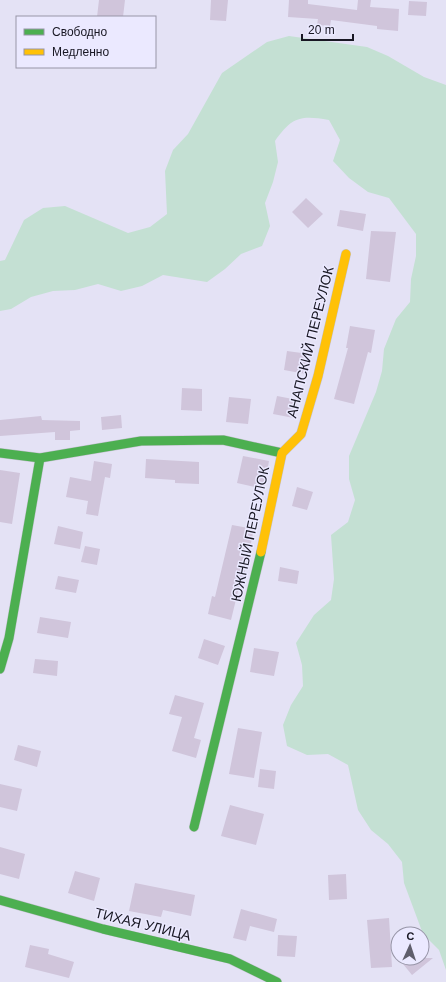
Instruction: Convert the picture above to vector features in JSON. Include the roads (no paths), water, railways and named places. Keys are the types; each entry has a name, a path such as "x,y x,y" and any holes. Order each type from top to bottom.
{"street":[{"name":"АНАПСКИЙ ПЕРЕУЛОК","path":"282,453 301,434 318,376 346,254"},
{"name":"ЮЖНЫЙ ПЕРЕУЛОК","path":"0,453 40,458 141,441 223,440 282,453 270,519 194,827"},
{"path":"0,669 9,638 40,458"},
{"name":"ТИХАЯ УЛИЦА","path":"0,900 103,929 230,959 277,982"}]}
